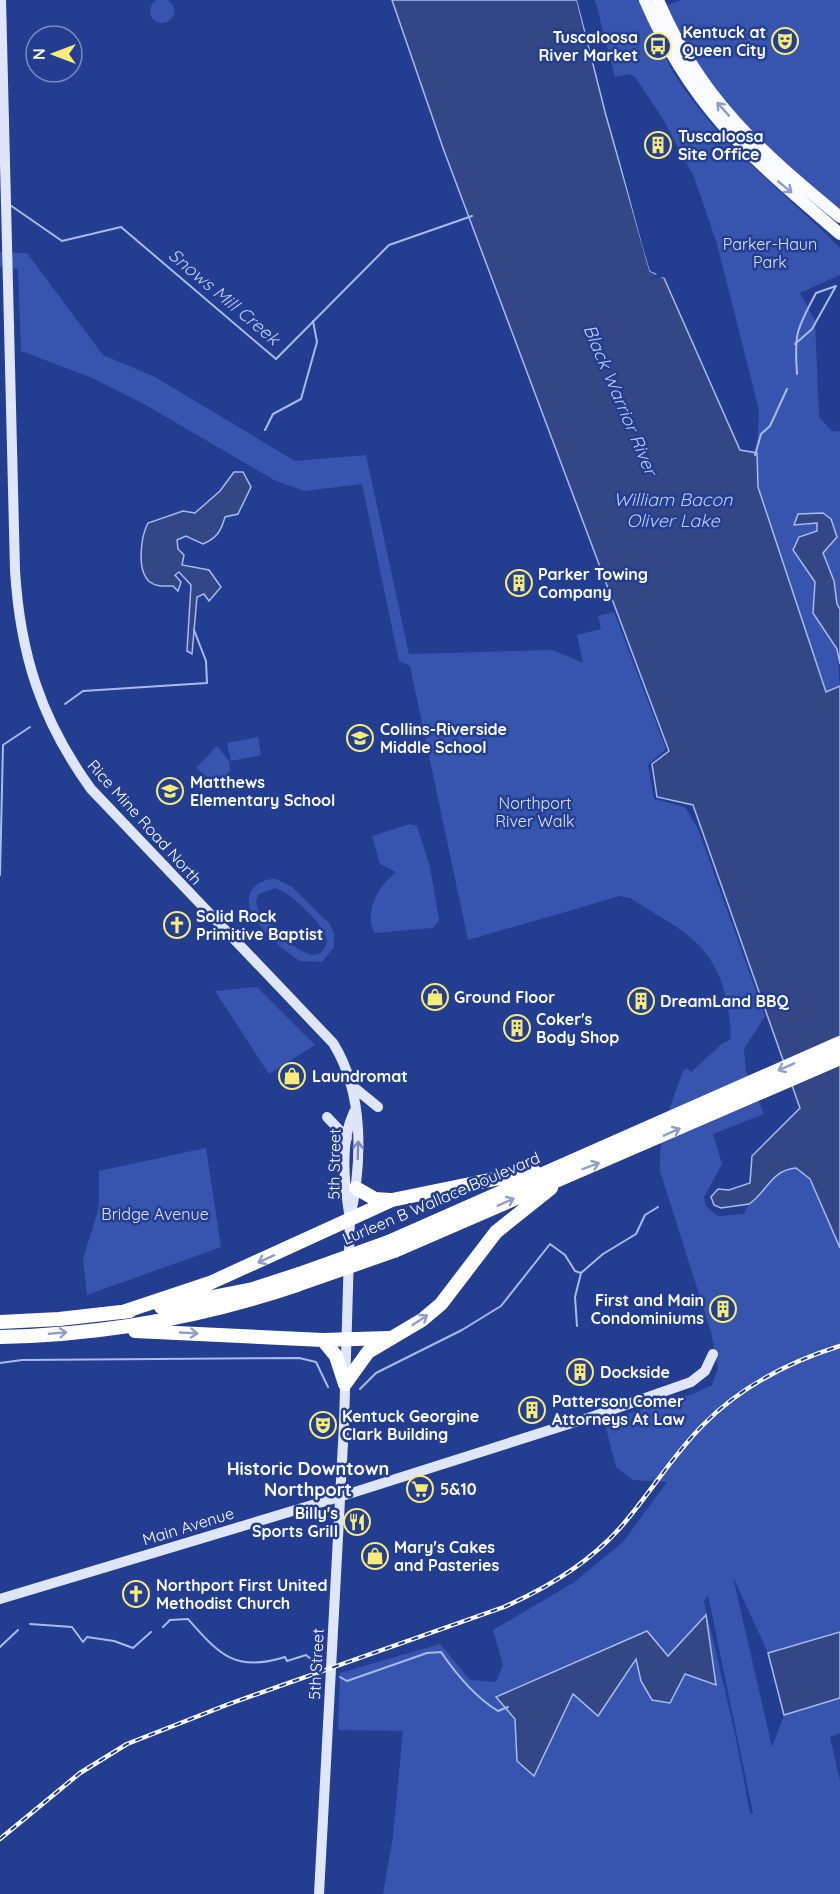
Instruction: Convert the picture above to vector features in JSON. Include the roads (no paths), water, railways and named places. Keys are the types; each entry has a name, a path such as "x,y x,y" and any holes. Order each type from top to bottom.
{"highway":[{"name":"Lurleen B Wallace Boulevard","path":"616,1150 840,1043"},
{"name":"Lurleen B Wallace Boulevard","path":"0,1322 123,1312 226,1295 298,1279 393,1246 562,1171 840,1058"},
{"path":"357,1188 375,1199 392,1200 562,1171"},
{"path":"345,1384 368,1352 422,1320 441,1304 495,1232 562,1171"},
{"path":"123,1312 210,1283 392,1200"},
{"name":"Lurleen B Wallace Boulevard","path":"0,1337 88,1331 196,1313 260,1298 298,1279"},
{"path":"88,1331 148,1331 323,1340 389,1338"},
{"path":"323,1340 336,1356 345,1384"}],"main road":[{"name":"Rice Mine Road North","path":"2,0 17,606 33,680 65,752 91,789 333,1043 340,1054 351,1085 354,1112"},
{"path":"645,0 673,60 716,120 766,170 840,234"},
{"path":"658,0 684,55 717,102 774,161 840,217"},
{"path":"351,1085 378,1107"},
{"name":"5th Street","path":"350,1220 345,1191 346,1138 347,1127 354,1112"},
{"name":"5th Street","path":"319,1894 345,1384 350,1220 357,1188 359,1127 354,1112"},
{"path":"327,1117 346,1138"},
{"name":"Main Avenue","path":"0,1599 339,1497 594,1416 691,1382 705,1371 713,1354"}],"water":[{"name":"William Bacon Oliver Lake","path":"392,0 577,0 605,112 650,271 664,278 740,450 757,453 758,487 826,692 840,686 840,1248 810,1179 796,1168 775,1177 749,1204 721,1208 714,1205 711,1197 718,1189 729,1190 750,1183 752,1156 800,1108 693,805 657,797 652,764 669,751 443,148"},
{"path":"234,472 243,472 251,487 238,514 225,517 218,534 203,544 186,536 177,540 178,549 184,555 182,565 209,570 221,587 209,601 204,594 197,597 192,654 187,651 191,585 179,572 175,575 181,582 178,591 173,586 150,582 141,562 143,536 148,523 183,511 195,513 220,491"},
{"path":"823,513 831,519 837,537 823,553 834,581 837,604 840,609 840,664 837,649 813,613 815,582 793,550 799,537 817,531 817,523 794,525 798,514"},
{"path":"706,1615 716,1685 685,1674 670,1703 652,1700 641,1681 636,1659 598,1716 573,1694 534,1776 517,1761 515,1719 496,1697 647,1631 668,1656"},
{"path":"840,1632 840,1698 784,1715 768,1653"}],"waterway":[{"name":"Snows Mill Creek","path":"10,205 62,241 121,227 276,359 389,245 472,216"},
{"path":"795,344 812,329 836,286"},
{"path":"797,374 796,348 801,324 816,293 836,286"},
{"path":"265,430 273,414 301,399 317,342 313,321"},
{"path":"755,455 761,434 770,426 787,389"},
{"path":"65,704 83,691 207,683 206,661 194,630"},
{"path":"0,875 3,745 30,727"},
{"path":"360,1389 376,1373 462,1330 501,1306 550,1244 565,1255 575,1271 581,1273 603,1254 636,1234 645,1215 658,1207"},
{"path":"577,1326 575,1297 581,1273"},
{"path":"0,1363 22,1360 299,1358 316,1362 328,1387"},
{"path":"163,1627 170,1620 188,1619 219,1651 241,1661 253,1663 285,1657 287,1661 306,1655 318,1665"},
{"path":"30,1624 72,1627 83,1642 87,1637 114,1641 133,1648 151,1632"},
{"path":"0,1647 18,1630"},
{"path":"340,1677 347,1681 427,1653 441,1652 460,1677 482,1699 498,1711 508,1707"}],"railway":[{"path":"0,1839 80,1773 127,1744 229,1704 504,1607 536,1592 581,1564 608,1541 681,1450 703,1425 733,1398 784,1368 840,1346"}],"place":[{"name":"Kentuck at Queen City","path":"785,41"},
{"name":"Tuscaloosa River Market","path":"658,46"},
{"name":"Tuscaloosa Site Office","path":"658,145"},
{"name":"Parker Towing Company","path":"519,583"},
{"name":"Collins-Riverside Middle School","path":"360,738"},
{"name":"Matthews Elementary School","path":"170,791"},
{"name":"Solid Rock Primitive Baptist","path":"177,925"},
{"name":"Ground Floor","path":"435,997"},
{"name":"DreamLand BBQ","path":"641,1001"},
{"name":"Coker's Body Shop","path":"517,1028"},
{"name":"Laundromat","path":"292,1076"},
{"name":"First and Main Condominiums","path":"723,1309"},
{"name":"Dockside","path":"580,1372"},
{"name":"Patterson Comer Attorneys At Law","path":"532,1410"},
{"name":"Kentuck Georgine Clark Building","path":"323,1425"},
{"name":"5&10","path":"420,1489"},
{"name":"Billy's Sports Grill","path":"357,1522"},
{"name":"Mary's Cakes and Pasteries","path":"375,1556"},
{"name":"Northport First United Methodist Church","path":"136,1594"}],"district":[{"name":"Historic Downtown Northport","path":"308,1479"}],"park label":[{"name":"Parker-Haun Park","path":"770,253"},
{"name":"Northport River Walk","path":"535,812"},
{"name":"Bridge Avenue","path":"155,1214"}],"water label":[{"name":"Black Warrior River","path":"620,400"}]}
